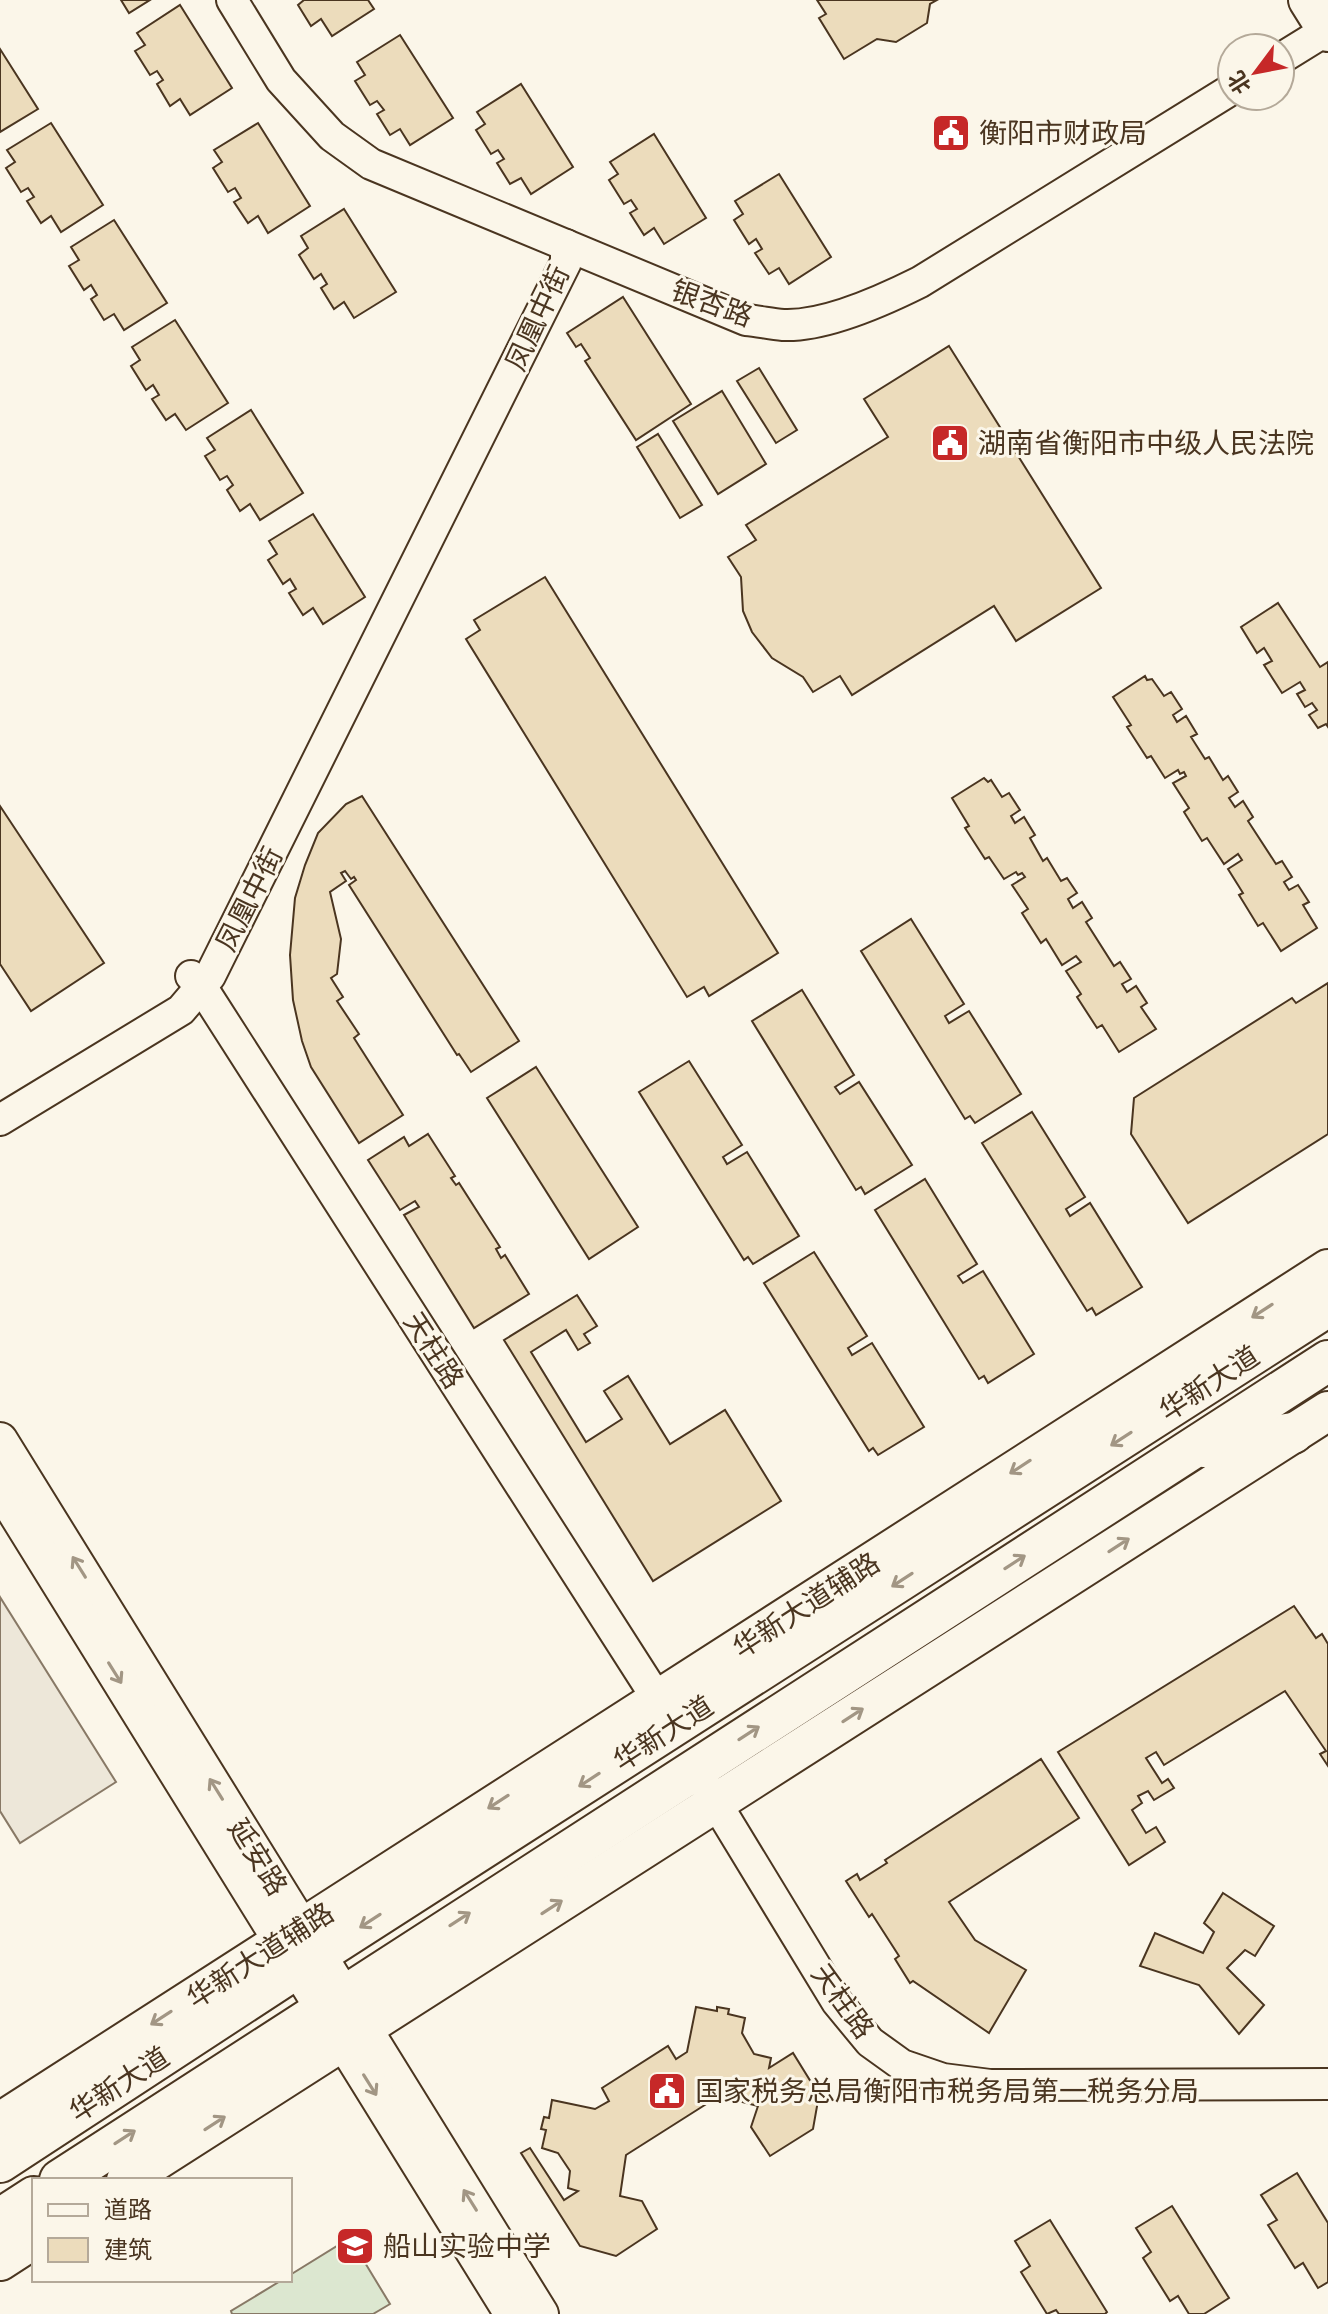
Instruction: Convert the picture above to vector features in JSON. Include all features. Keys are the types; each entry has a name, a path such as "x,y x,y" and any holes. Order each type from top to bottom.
{"highway":[{"name":"华新大道","path":"0,2162 300,1948 666,1713 1328,1306"},
{"name":"华新大道","path":"63,2178 343,2018 695,1768 1328,1361"},
{"path":"1189,1450 1293,1433"},
{"path":"0,2219 32,2198"}],"main road":[{"name":"华新大道辅路","path":"666,1713 1328,1269"},
{"path":"129,2178 343,2018 716,1803 1328,1411"},
{"name":"延安路","path":"0,1440 343,2018 512,2314"},
{"name":"延安路","path":"0,1488 300,1948"},
{"name":"华新大道辅路","path":"0,2122 300,1948"},
{"name":"延安路","path":"343,2018 541,2314"},
{"path":"0,2261 32,2240"}],"street":[{"name":"银杏路","path":"232,0 281,80 332,136 371,164 746,320 786,325 827,318 881,302 920,282 1216,99"},
{"path":"1296,46 1323,23"},
{"name":"凤凰中街","path":"0,1120 181,1010 196,981 204,955 555,254 566,245"},
{"name":"凤凰中街","path":"0,1105 196,981"},
{"name":"天柱路","path":"196,981 666,1713"},
{"name":"天柱路","path":"695,1768 837,2002 870,2042 902,2065 943,2079 990,2085 1328,2084"}],"green space":[{"path":"350,2238 390,2304 373,2314 232,2314 231,2311 279,2282 292,2282 292,2274"}],"shaded area":[{"path":"0,1597 116,1782 20,1843 0,1811"}],"building":[{"path":"121,0 150,0 129,13"},
{"path":"304,0 368,0 374,9 332,36 321,19 311,26 298,5"},
{"path":"817,0 937,0 930,4 927,23 896,42 877,39 844,59 819,18 826,14"},
{"path":"180,5 232,88 190,115 180,99 170,106 157,84 163,80 157,71 150,75 135,51 145,45 137,33"},
{"path":"400,35 453,118 410,145 400,129 390,135 377,114 384,110 377,101 370,105 355,81 365,75 357,62"},
{"path":"0,49 38,109 0,132"},
{"path":"521,84 573,167 531,194 521,178 510,184 497,163 504,159 498,150 491,154 476,130 485,124 477,112"},
{"path":"51,123 103,205 61,232 51,216 41,223 27,201 34,197 28,188 21,192 6,168 15,162 7,150"},
{"path":"258,123 310,206 268,233 258,216 248,223 234,202 241,198 235,188 228,192 213,168 222,162 214,150"},
{"path":"654,134 706,218 664,244 654,228 644,235 630,213 637,209 631,200 624,204 609,180 618,174 610,162"},
{"path":"779,174 831,257 789,284 779,268 769,274 755,253 762,249 756,239 749,244 734,220 743,214 735,201"},
{"path":"344,209 396,292 354,318 344,302 334,309 321,288 327,284 321,274 314,279 299,255 308,248 301,236"},
{"path":"114,220 167,303 124,330 114,314 104,320 91,299 97,295 91,285 84,290 69,266 79,260 71,247"},
{"path":"623,297 691,404 636,440 585,361 590,358 581,344 576,347 567,333"},
{"path":"175,320 228,403 186,430 175,414 166,420 152,399 159,395 153,385 146,390 131,366 140,360 132,347"},
{"path":"949,346 1101,588 1016,641 994,606 852,695 840,676 813,692 803,677 772,658 752,632 743,611 741,577 728,557 756,540 746,525 888,437 864,399"},
{"path":"759,368 797,430 776,443 737,381"},
{"path":"722,391 766,464 718,494 673,421"},
{"path":"251,410 303,493 260,520 250,504 240,511 227,490 233,485 227,476 220,480 205,456 215,450 207,438"},
{"path":"658,434 702,505 680,518 637,447"},
{"path":"313,514 365,597 323,624 313,608 303,615 289,593 296,589 290,579 283,584 268,560 277,554 269,541"},
{"path":"545,577 778,953 709,996 704,987 687,997 466,639 480,630 474,620"},
{"path":"1278,603 1320,667 1328,662 1328,727 1326,724 1318,728 1309,715 1317,710 1312,703 1305,707 1297,694 1305,690 1300,682 1282,693 1264,665 1272,661 1264,648 1257,653 1241,627"},
{"path":"1145,676 1147,680 1152,679 1164,696 1171,692 1182,709 1173,715 1177,722 1186,716 1197,734 1191,737 1205,759 1209,757 1223,780 1228,776 1238,792 1229,798 1235,807 1243,801 1253,817 1248,821 1276,864 1282,861 1292,877 1284,882 1289,890 1298,885 1309,902 1303,905 1317,928 1281,951 1263,923 1258,926 1239,895 1243,893 1228,869 1242,860 1238,854 1224,864 1207,838 1202,841 1184,812 1189,808 1173,783 1186,776 1184,772 1180,774 1178,770 1165,778 1151,756 1147,758 1127,727 1131,725 1113,697"},
{"path":"984,778 988,782 991,780 1002,797 1009,793 1020,810 1011,816 1015,823 1024,817 1035,835 1030,838 1043,861 1047,858 1061,881 1067,878 1077,893 1068,899 1073,908 1082,902 1092,918 1086,922 1114,966 1120,962 1131,979 1122,984 1127,992 1136,986 1147,1003 1141,1007 1156,1029 1119,1052 1102,1025 1097,1028 1077,997 1081,994 1066,971 1081,962 1076,956 1062,965 1046,939 1041,943 1022,913 1028,909 1012,885 1025,877 1016,872 1004,879 989,857 985,859 965,828 969,826 952,798"},
{"path":"362,796 519,1041 471,1072 457,1055 349,885 356,880 345,871 341,873 346,881 330,892 341,939 337,974 331,978 343,997 337,1001 359,1034 354,1038 403,1115 359,1143 311,1067 293,1000 290,955 295,898 318,833 346,804"},
{"path":"0,806 104,963 31,1011 0,964"},
{"path":"911,919 964,1004 945,1016 949,1023 969,1011 1021,1094 975,1123 970,1116 965,1119 861,951"},
{"path":"1328,983 1328,1134 1188,1223 1131,1134 1134,1098 1292,998 1296,1003"},
{"path":"802,990 854,1075 835,1087 840,1094 859,1082 912,1165 865,1194 861,1187 856,1190 752,1021"},
{"path":"689,1061 742,1145 723,1157 727,1164 747,1152 799,1236 753,1264 748,1257 744,1260 639,1092"},
{"path":"536,1067 638,1227 589,1259 487,1098"},
{"path":"1032,1112 1085,1197 1066,1209 1070,1216 1090,1203 1142,1287 1096,1315 1092,1308 1087,1311 982,1143"},
{"path":"428,1134 455,1176 451,1178 456,1185 459,1183 500,1247 496,1249 501,1258 505,1255 529,1294 474,1328 404,1215 419,1207 415,1201 400,1210 368,1160 404,1137 409,1146"},
{"path":"925,1179 977,1264 958,1276 963,1283 983,1271 1034,1354 988,1383 984,1376 979,1379 875,1210"},
{"path":"814,1252 867,1336 848,1348 852,1355 872,1343 924,1427 878,1455 873,1448 869,1451 764,1283"},
{"path":"577,1295 597,1326 584,1334 590,1343 578,1350 566,1330 531,1352 586,1442 622,1419 604,1391 628,1376 670,1444 725,1410 781,1501 653,1581 504,1340"},
{"path":"1294,1606 1316,1638 1322,1634 1328,1644 1328,1766 1320,1754 1326,1751 1285,1691 1164,1765 1156,1752 1146,1758 1162,1783 1168,1779 1174,1788 1154,1800 1148,1791 1138,1796 1142,1803 1132,1810 1146,1833 1156,1827 1165,1842 1129,1865 1058,1752"},
{"path":"1041,1759 1079,1818 949,1902 975,1940 1026,1970 989,2033 913,1981 910,1983 895,1959 899,1956 846,1881 857,1874 860,1880 887,1863 885,1860"},
{"path":"1223,1893 1274,1926 1255,1956 1245,1950 1227,1968 1264,2005 1239,2034 1199,1985 1140,1966 1155,1933 1203,1953 1214,1932 1204,1923"},
{"path":"696,2007 717,2011 717,2007 729,2009 728,2014 745,2018 742,2033 754,2054 771,2058 769,2068 793,2053 819,2095 813,2129 770,2156 751,2127 758,2106 719,2096 626,2155 620,2196 642,2201 657,2229 616,2256 580,2246 521,2153 530,2148 564,2200 578,2191 568,2188 570,2171 558,2153 542,2148 546,2130 541,2129 544,2117 549,2118 552,2100 595,2109 609,2101 602,2088 668,2046 676,2059 687,2052"},
{"path":"1297,2173 1328,2223 1328,2282 1318,2288 1303,2263 1295,2268 1268,2225 1277,2220 1261,2195"},
{"path":"1172,2206 1229,2298 1204,2314 1189,2314 1178,2296 1170,2301 1143,2258 1151,2252 1136,2228"},
{"path":"1050,2220 1107,2312 1105,2314 1059,2314 1056,2310 1047,2314 1021,2272 1030,2266 1015,2241"}],"place":[{"name":"衡阳市财政局","path":"951,133"},
{"name":"湖南省衡阳市中级人民法院","path":"950,443"},
{"name":"国家税务总局衡阳市税务局第一税务分局","path":"667,2091"},
{"name":"船山实验中学","path":"355,2246"}]}
